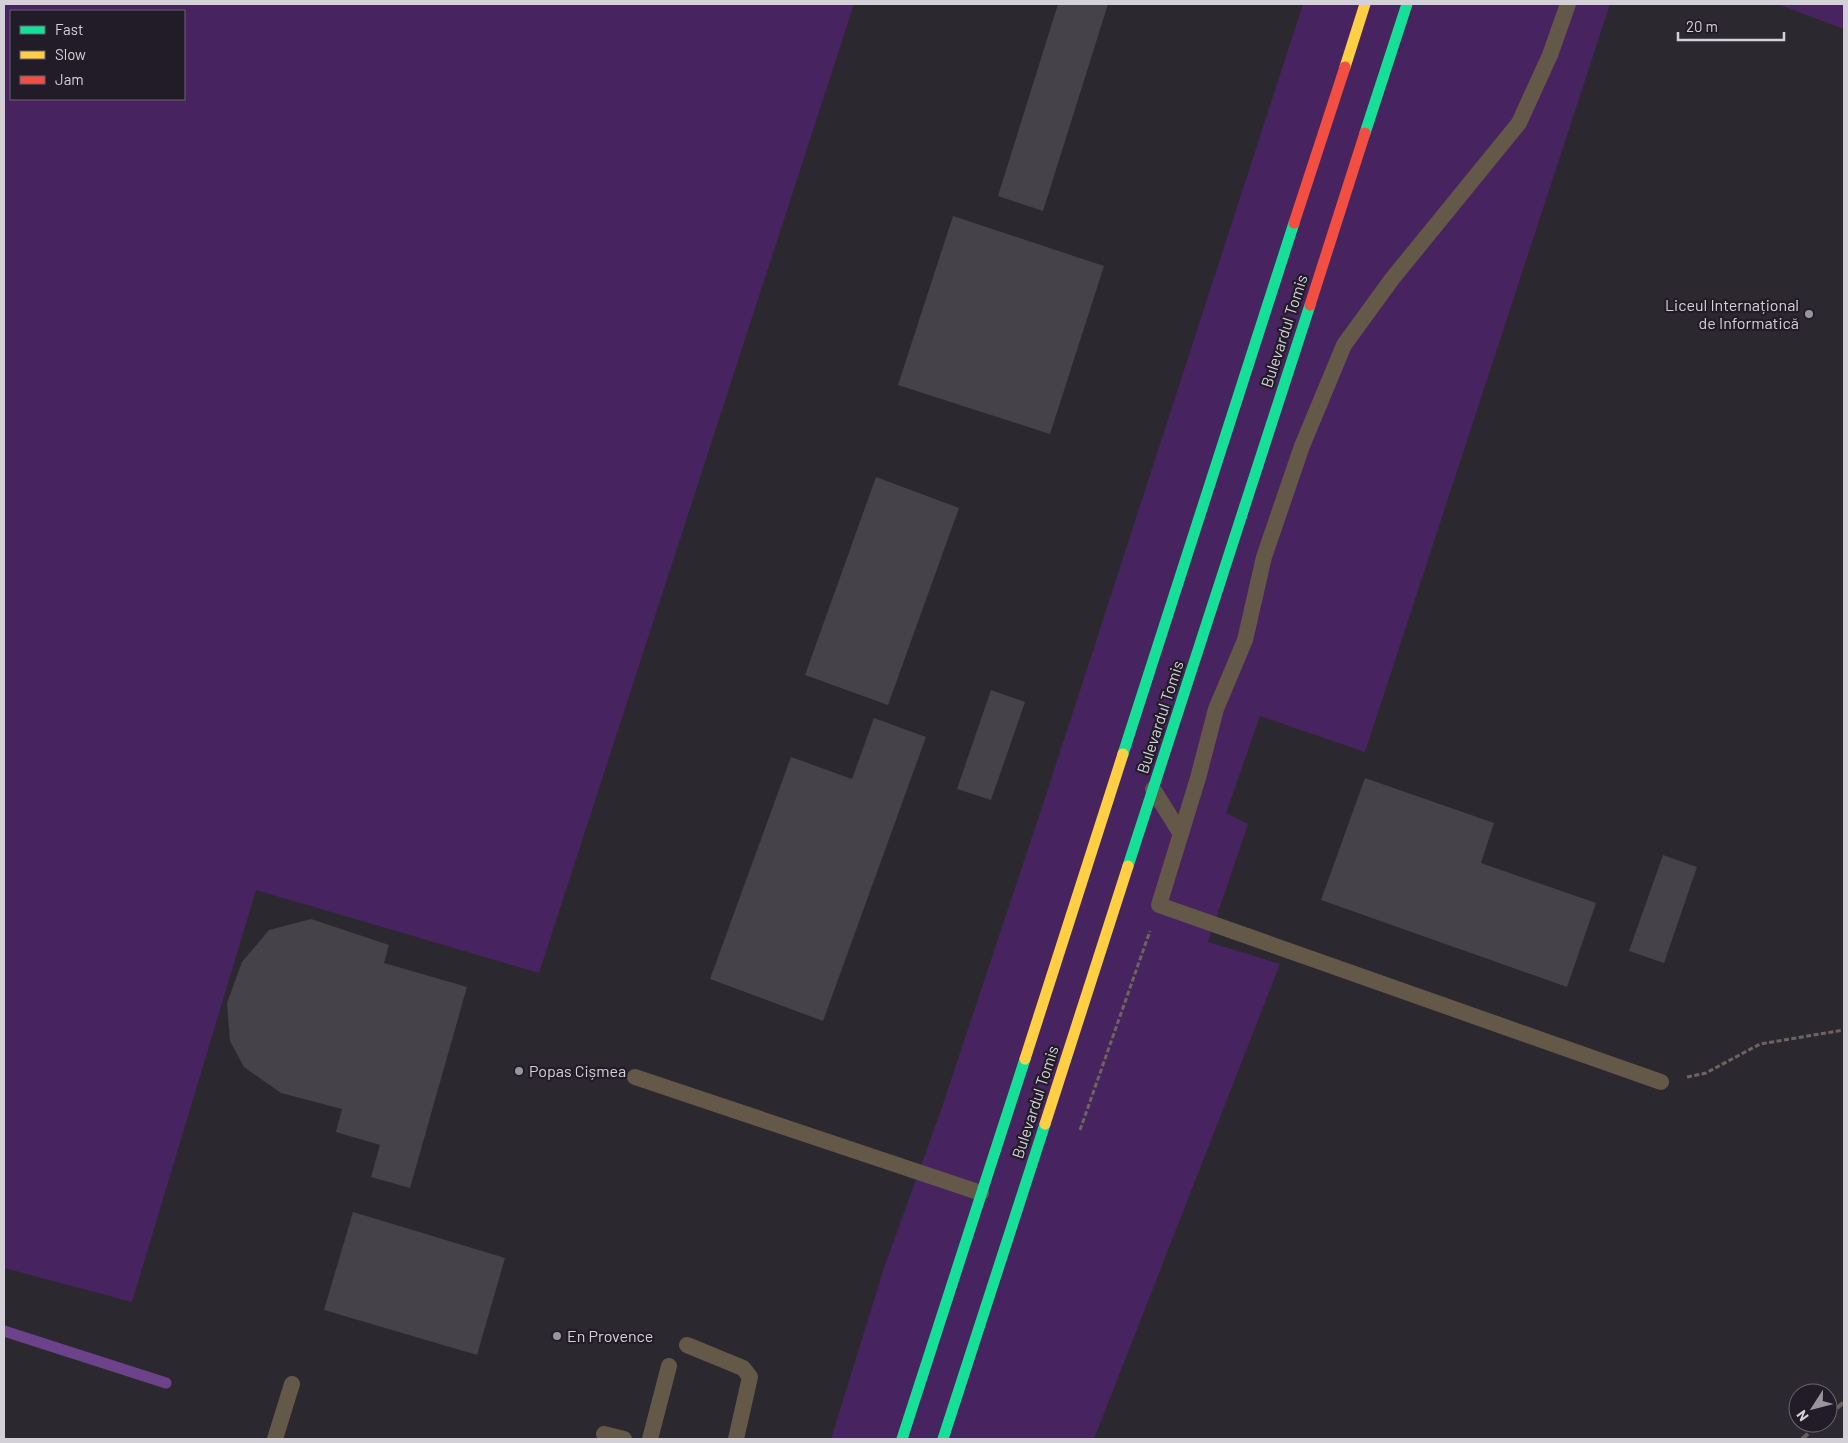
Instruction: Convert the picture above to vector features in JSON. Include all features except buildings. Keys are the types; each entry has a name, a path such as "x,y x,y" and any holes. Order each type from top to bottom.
{"main road":[{"name":"Bulevardul Tomis","path":"902,1439 1365,4"},
{"name":"Bulevardul Tomis","path":"943,1439 1407,4"}],"lane":[{"path":"1568,4 1550,55 1519,122 1392,279 1344,345 1302,446 1264,558 1245,640 1216,708 1198,778 1159,905 1661,1082"},
{"path":"1153,789 1181,834"},
{"path":"636,1077 982,1193"},
{"path":"687,1345 742,1368 750,1376 736,1439"},
{"path":"650,1439 669,1366"},
{"path":"274,1439 292,1384"},
{"path":"604,1434 624,1439"}],"path":[{"path":"1078,1134 1159,905"},
{"path":"1661,1082 1706,1074 1760,1044 1844,1030"}],"shaded area":[{"path":"4,4 854,4 539,973 256,890 132,1302 4,1268"},
{"path":"1303,4 1610,4 1365,752 1260,716 1226,813 1248,824 1208,942 1280,964 1094,1439 831,1439 884,1268 940,1113 1047,792"},
{"path":"1777,4 1844,4 1844,29"}],"waterway":[{"path":"4,1331 166,1383"}],"railway":[{"path":"1838,1407 1844,1402"},
{"path":"1802,1439 1809,1433"}],"traffic: fast":[{"path":"1365,133 1407,4"},
{"path":"1123,754 1294,223"},
{"path":"1128,866 1310,305"},
{"path":"902,1439 1025,1059"},
{"path":"943,1439 1045,1124"}],"traffic: slow":[{"path":"1345,67 1365,4"},
{"path":"1025,1059 1123,754"},
{"path":"1045,1124 1128,866"}],"traffic: jam":[{"path":"1294,223 1345,67"},
{"path":"1310,305 1365,133"}],"place":[{"name":"Liceul Internațional de Informatică","path":"1809,314"},
{"name":"Popas Cișmea","path":"519,1071"},
{"name":"En Provence","path":"557,1336"}]}
